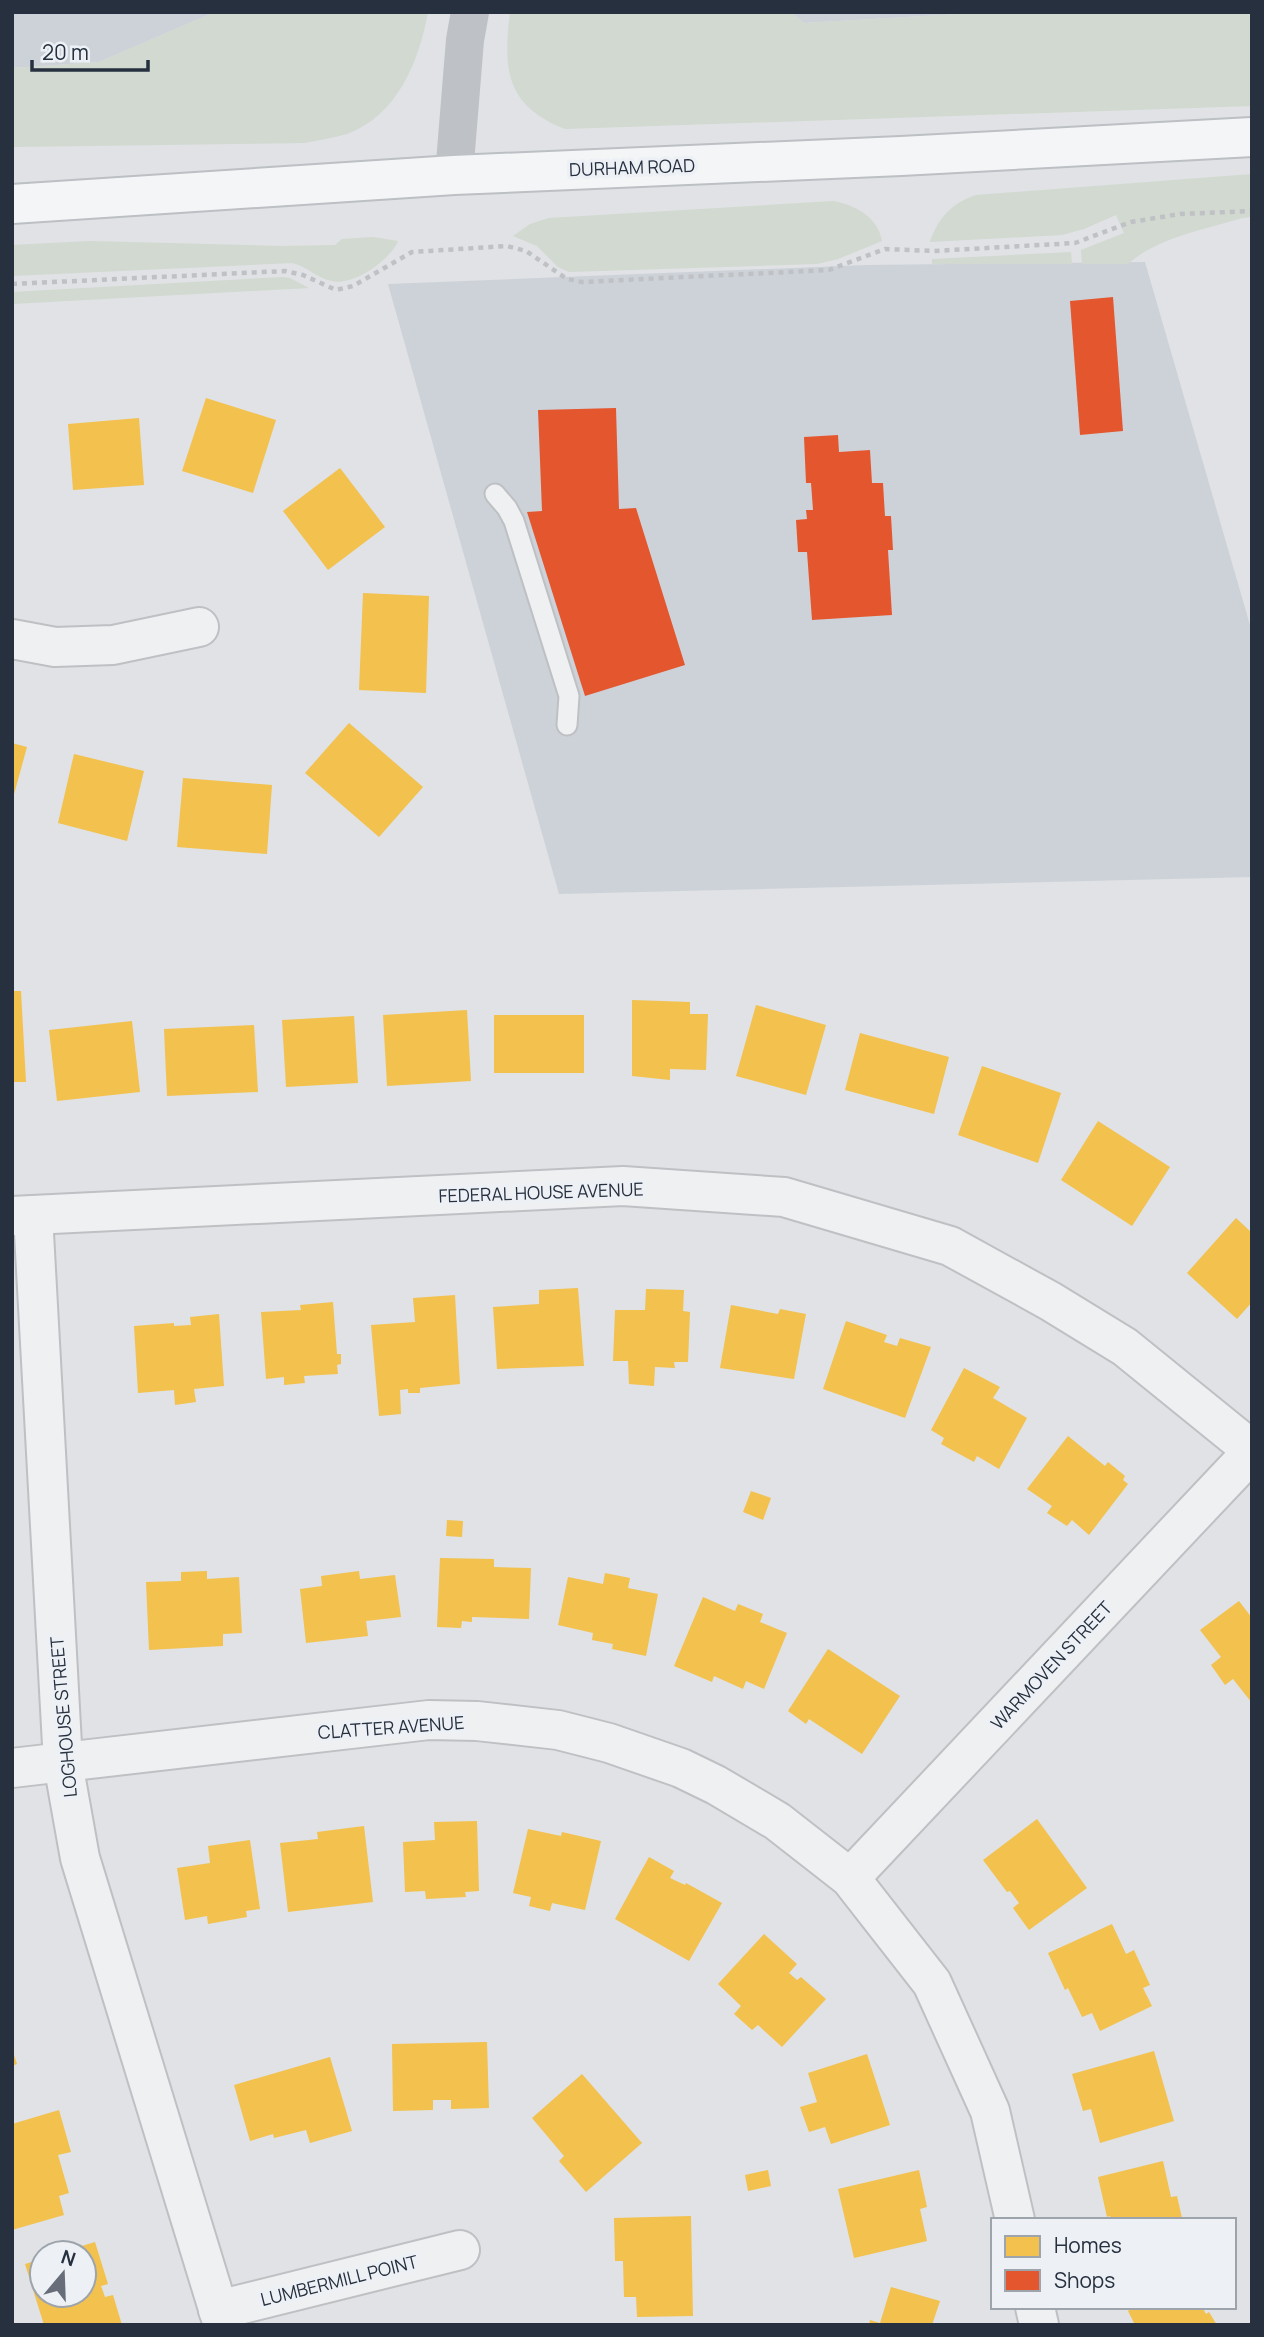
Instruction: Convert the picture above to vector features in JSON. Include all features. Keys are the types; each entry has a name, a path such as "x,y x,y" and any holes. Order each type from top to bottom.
{"main road":[{"name":"DURHAM ROAD","path":"12,204 454,175 901,156 1252,137"}],"street":[{"path":"454,175 465,40 470,12"},
{"path":"12,639 55,647 113,645 200,627"},
{"name":"FEDERAL HOUSE AVENUE","path":"22,1215 623,1186 784,1196 950,1246 1050,1301 1125,1347 1252,1451"},
{"name":"LOGHOUSE STREET","path":"22,1215 63,1763 80,1858 220,2317"},
{"name":"WARMOVEN STREET","path":"850,1878 1252,1451"},
{"name":"CLATTER AVENUE","path":"12,1768 429,1720 477,1721 558,1730 681,1769 716,1785 778,1821 850,1878 932,1983 990,2111 1015,2218"},
{"name":"LUMBERMILL POINT","path":"220,2317 460,2250"}],"lane":[{"path":"495,494 508,508 514,521 569,696 566,725"}],"path":[{"path":"12,284 285,271 303,275 336,290 353,286 412,252 507,246 526,251 567,279 582,282 829,271 885,249 934,251 1075,243 1131,222 1180,214 1252,212"}],"shaded area":[{"path":"12,12 215,12 99,62 12,68"},
{"path":"215,12 428,12 412,67 393,100 380,114 347,134 304,143 12,147 12,68 99,62"},
{"path":"510,12 791,12 804,23 993,12 1252,12 1252,106 565,129 545,120 531,109 513,84 507,52"},
{"path":"791,12 993,12 804,23"},
{"path":"1252,174 1252,217 1167,241 1128,264 1082,264 1081,250 1124,233 1116,215 1062,235 930,242 947,212 976,195"},
{"path":"833,201 857,209 871,219 882,241 838,259 817,264 569,272 558,267 537,246 513,236 530,224 549,218"},
{"path":"373,237 398,241 387,256 370,270 350,280 341,281 327,280 292,263 12,276 12,245 90,241 335,245 342,239"},
{"path":"1071,252 1072,264 932,264 932,259"},
{"path":"1145,262 1252,632 1252,877 559,894 388,284 867,265"},
{"path":"283,277 309,288 12,304 12,292"}],"building: Homes":[{"path":"206,398 276,420 253,493 182,471"},
{"path":"139,418 144,485 73,490 68,424"},
{"path":"340,468 385,527 328,570 283,511"},
{"path":"363,593 429,596 426,693 359,690"},
{"path":"349,723 423,787 379,837 305,773"},
{"path":"12,743 27,747 13,798 12,797"},
{"path":"74,754 144,771 127,841 58,823"},
{"path":"183,778 272,785 267,854 177,847"},
{"path":"12,991 21,991 26,1082 12,1082"},
{"path":"632,1000 690,1002 690,1014 708,1014 706,1070 670,1069 670,1080 632,1076"},
{"path":"756,1005 826,1025 806,1095 736,1076"},
{"path":"467,1010 471,1081 387,1086 383,1015"},
{"path":"494,1015 584,1015 584,1073 494,1073"},
{"path":"354,1016 358,1083 286,1087 282,1020"},
{"path":"132,1021 140,1092 57,1101 49,1030"},
{"path":"254,1025 258,1092 167,1096 164,1029"},
{"path":"860,1033 949,1057 934,1114 845,1090"},
{"path":"982,1066 1061,1093 1038,1163 958,1135"},
{"path":"1098,1121 1170,1167 1132,1226 1061,1180"},
{"path":"1236,1218 1252,1233 1252,1302 1237,1319 1187,1273"},
{"path":"578,1288 584,1366 497,1369 493,1307 539,1304 539,1290"},
{"path":"646,1289 684,1290 683,1311 690,1312 688,1362 674,1362 675,1368 655,1367 654,1386 629,1384 628,1361 613,1361 615,1310 645,1310"},
{"path":"455,1295 460,1384 420,1388 420,1393 408,1393 408,1389 400,1390 401,1414 379,1416 371,1325 415,1322 413,1298"},
{"path":"333,1302 337,1354 341,1354 341,1364 337,1365 338,1374 304,1376 305,1383 284,1385 284,1377 266,1379 261,1312 301,1310 300,1305"},
{"path":"731,1305 778,1314 780,1309 806,1314 794,1379 720,1368"},
{"path":"219,1314 224,1386 194,1389 196,1402 175,1405 174,1390 138,1393 134,1326 174,1323 174,1326 191,1325 190,1317"},
{"path":"846,1321 887,1335 884,1342 897,1346 900,1338 931,1347 905,1418 823,1389"},
{"path":"964,1368 1000,1387 993,1398 1027,1418 999,1469 977,1456 974,1462 941,1444 944,1438 931,1430"},
{"path":"1068,1436 1105,1466 1108,1462 1125,1476 1123,1480 1128,1484 1089,1535 1072,1520 1067,1526 1047,1513 1052,1506 1027,1489"},
{"path":"751,1491 771,1498 763,1520 743,1512"},
{"path":"447,1520 463,1521 462,1537 446,1536"},
{"path":"440,1558 494,1559 494,1567 531,1568 529,1619 472,1617 472,1622 462,1621 461,1628 437,1627"},
{"path":"207,1571 207,1579 239,1577 242,1633 223,1634 223,1646 149,1650 146,1582 181,1581 181,1572"},
{"path":"359,1571 360,1579 395,1575 401,1617 366,1621 368,1636 306,1643 300,1589 322,1586 321,1576"},
{"path":"605,1573 630,1578 628,1588 658,1594 646,1656 612,1649 613,1644 592,1640 593,1633 558,1625 568,1577 603,1584"},
{"path":"703,1597 735,1611 738,1604 763,1614 760,1622 787,1633 764,1689 746,1681 743,1689 714,1676 712,1682 674,1666"},
{"path":"1239,1601 1252,1618 1252,1703 1233,1679 1225,1685 1211,1665 1221,1657 1200,1630"},
{"path":"828,1649 900,1696 862,1754 809,1719 806,1724 788,1711"},
{"path":"1037,1819 1087,1888 1029,1930 1013,1908 1019,1903 1010,1891 1007,1892 983,1860"},
{"path":"477,1821 479,1891 465,1892 466,1897 426,1899 425,1891 405,1892 403,1842 435,1840 434,1822"},
{"path":"364,1826 373,1902 288,1912 280,1843 318,1839 317,1832"},
{"path":"528,1829 561,1836 562,1832 601,1841 585,1910 552,1903 550,1911 529,1906 531,1897 513,1893"},
{"path":"250,1840 260,1909 246,1911 247,1917 208,1924 207,1916 185,1920 177,1868 210,1863 208,1846"},
{"path":"649,1857 674,1871 670,1878 685,1885 686,1883 722,1903 689,1961 615,1919"},
{"path":"1112,1924 1126,1954 1134,1950 1150,1985 1143,1988 1152,2006 1100,2031 1092,2013 1082,2017 1068,1988 1065,1990 1048,1953"},
{"path":"764,1934 797,1964 789,1973 797,1980 801,1977 826,1999 782,2047 758,2025 752,2030 734,2014 741,2006 718,1984"},
{"path":"487,2042 489,2108 451,2109 451,2100 433,2100 433,2110 393,2111 392,2044"},
{"path":"12,2049 17,2064 12,2066"},
{"path":"1154,2051 1174,2121 1100,2143 1091,2109 1083,2111 1072,2074"},
{"path":"867,2054 890,2125 831,2144 825,2127 809,2132 800,2107 817,2102 808,2073"},
{"path":"330,2057 352,2131 310,2143 306,2130 274,2138 273,2134 250,2141 234,2085"},
{"path":"582,2074 642,2143 586,2192 559,2161 564,2156 532,2118"},
{"path":"59,2110 71,2152 58,2155 69,2193 59,2196 64,2215 12,2230 12,2124"},
{"path":"1163,2161 1171,2197 1177,2196 1182,2218 1107,2217 1098,2177"},
{"path":"768,2170 771,2186 748,2191 745,2175"},
{"path":"919,2170 927,2207 920,2209 927,2241 854,2258 838,2189"},
{"path":"691,2216 693,2316 637,2317 636,2297 624,2297 623,2261 615,2261 614,2218"},
{"path":"98,2252 108,2284 101,2286 105,2297 113,2295 122,2325 44,2325 39,2309 98,2309"},
{"path":"891,2287 940,2301 932,2325 869,2325 870,2320 880,2323"},
{"path":"1203,2309 1206,2314 1209,2312 1217,2325 1135,2325 1128,2311"}],"building: Shops":[{"path":"1113,297 1123,431 1080,435 1070,301"},
{"path":"616,408 619,509 636,508 685,665 585,696 527,512 542,511 538,410"},
{"path":"838,435 839,452 870,450 872,483 883,483 885,516 891,516 893,550 888,550 892,615 812,620 807,552 798,552 796,520 807,519 806,510 813,510 811,483 806,483 804,437"}]}
